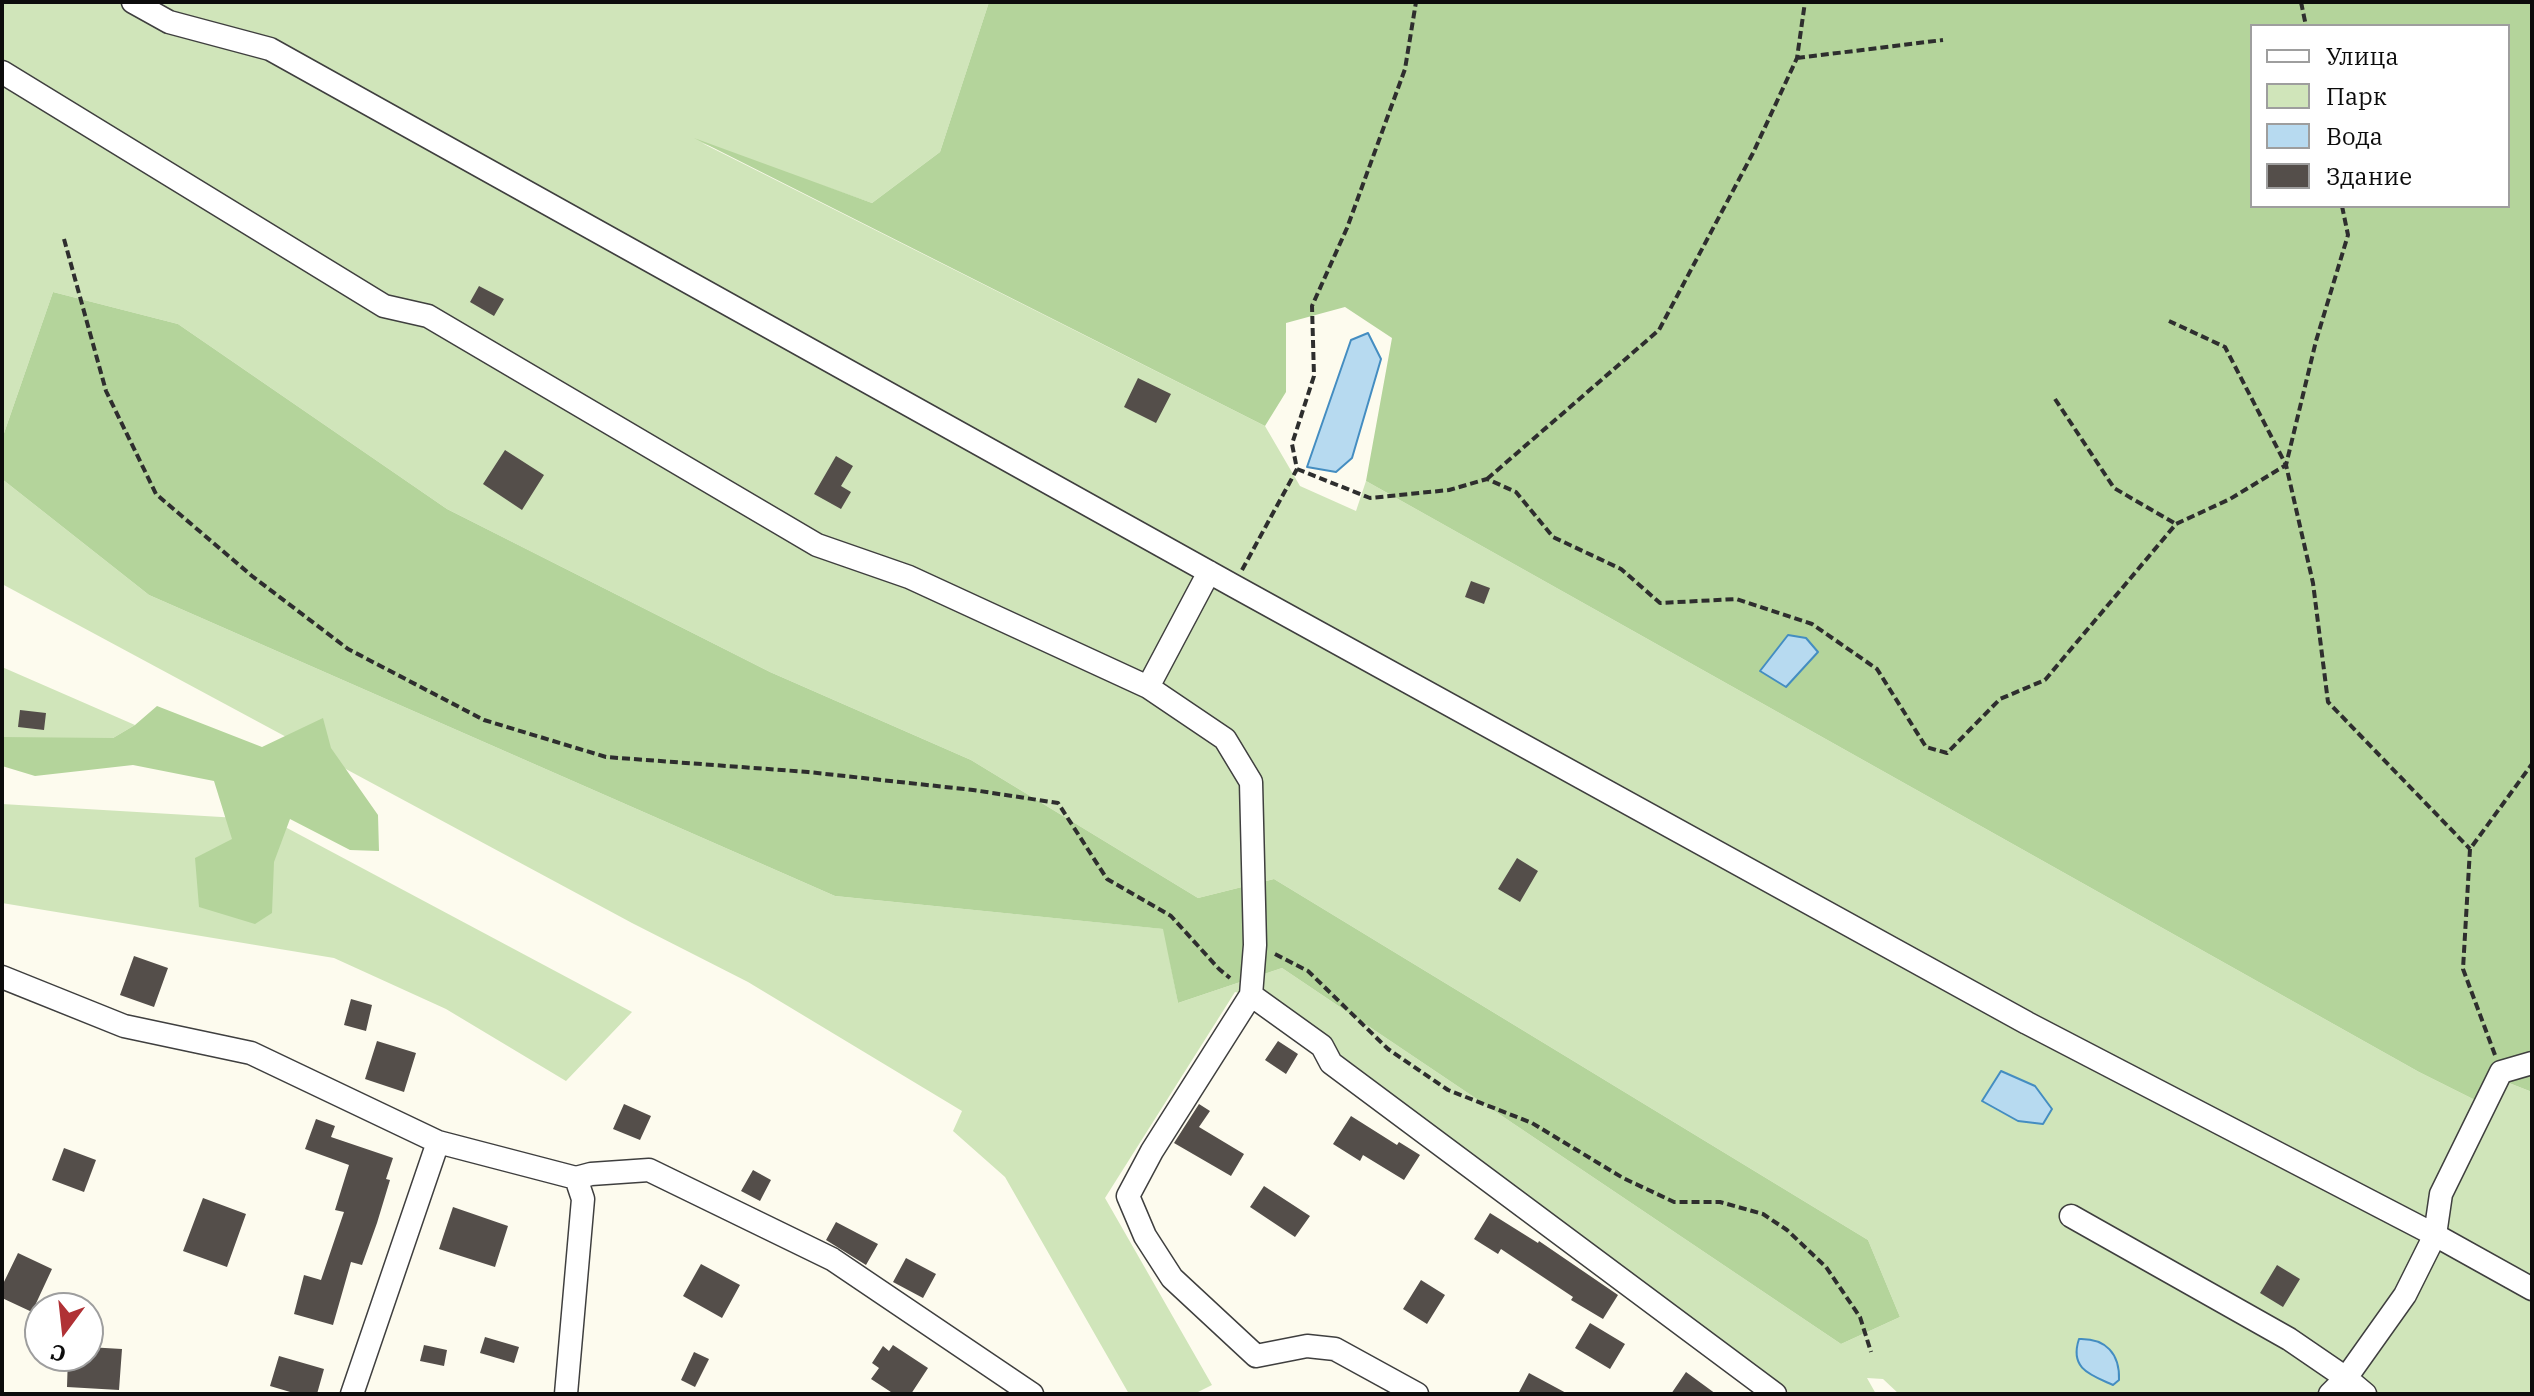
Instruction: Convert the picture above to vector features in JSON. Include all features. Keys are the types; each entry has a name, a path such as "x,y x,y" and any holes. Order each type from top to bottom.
{"street":[{"path":"133,2 169,22 270,49 2027,1023 2435,1235 2532,1289"},
{"path":"2,72 384,306 428,316 817,545 909,577 1148,687 1225,739 1251,782 1255,945 1251,995 1159,1139 1128,1196 1145,1236 1172,1278 1256,1356 1307,1346 1335,1349 1417,1394"},
{"path":"1148,687 1209,572"},
{"path":"2,977 124,1026 251,1053 438,1142 576,1178 649,1170 832,1259 1032,1394"},
{"path":"1251,995 1322,1046 1331,1063 1775,1394"},
{"path":"2338,1386 2405,1295 2435,1235 2441,1194 2501,1072 2532,1063"},
{"path":"352,1394 438,1142"},
{"path":"566,1394 583,1199 576,1178"},
{"path":"2071,1216 2289,1339 2338,1386 2365,1394"}],"path":[{"path":"1234,586 1297,469 1292,444 1314,376 1312,306 1347,228 1405,69 1416,2"},
{"path":"1297,469 1370,498 1449,490 1487,479 1659,330 1753,153 1797,58 1805,2"},
{"path":"2301,2 2306,24"},
{"path":"1797,58 1943,40"},
{"path":"1487,479 1516,492 1553,537 1621,569 1660,603 1736,599 1812,624 1877,669 1926,747 1947,753 2000,699 2045,680 2176,524 2230,499 2286,465 2316,341 2348,235 2342,208"},
{"path":"64,239 106,391 156,494 252,576 348,649 484,720 606,757 808,772 973,790 1058,803 1107,879 1171,916 1219,969 1251,995"},
{"path":"2169,321 2225,347 2286,465 2313,583 2328,702 2470,849"},
{"path":"2055,399 2114,488 2176,524"},
{"path":"2501,1072 2463,969 2470,849 2532,764"},
{"path":"1255,945 1308,971 1388,1049 1448,1090 1532,1123 1623,1178 1674,1202 1720,1202 1763,1214 1787,1230 1826,1267 1860,1317 1871,1352"}],"green space":[{"path":"2,2 989,2 940,152 872,203 702,143 1265,426 1300,486 1356,511 1366,481 2419,1072 2475,1100 2509,1083 2532,1092 2532,1394 1899,1394 1883,1379 1867,1378 1876,1394 1791,1394 1265,998 1235,992 1105,1198 1212,1385 1194,1394 1129,1394 1005,1177 953,1131 962,1111 748,982 632,923 2,584 2,479 149,595 835,896 1164,929 1178,1003 1282,968 1841,1344 1900,1317 1868,1240 1274,879 1198,898 971,760 770,672 447,509 178,324 53,292 2,439"},
{"path":"989,2 2532,2 2532,1092 2509,1083 2475,1100 2419,1072 1366,481 1392,338 1345,307 1286,323 1286,392 1265,426 694,138 872,203 940,152"},
{"path":"53,292 178,324 447,509 770,672 971,760 1198,898 1274,879 1868,1240 1900,1317 1841,1344 1282,968 1178,1003 1163,929 835,896 149,595 2,479 2,439"},
{"path":"2,667 135,725 113,738 2,746"},
{"path":"157,706 262,747 323,718 331,748 378,815 379,851 350,850 290,819 274,862 272,913 255,924 199,907 195,858 232,839 214,781 133,765 35,776 2,766 2,737 113,738 135,725"},
{"path":"2,804 272,820 632,1012 566,1081 446,1009 334,958 2,903"}],"water":[{"path":"1368,333 1381,359 1352,458 1336,472 1307,467 1351,340"},
{"path":"1788,635 1806,638 1818,652 1786,687 1760,671"},
{"path":"2001,1071 2035,1086 2052,1109 2043,1124 2018,1121 1982,1101"},
{"path":"2079,1339 2097,1341 2110,1349 2117,1362 2119,1380 2113,1385 2084,1370 2077,1357"}],"building":[{"path":"479,286 504,299 494,316 470,302"},
{"path":"1138,378 1171,394 1156,423 1124,407"},
{"path":"505,450 544,475 522,510 483,484"},
{"path":"836,456 853,466 841,486 851,492 841,509 814,494"},
{"path":"1471,581 1490,588 1484,604 1465,597"},
{"path":"20,710 46,713 44,730 18,727"},
{"path":"1517,858 1538,871 1520,902 1498,889"},
{"path":"134,956 168,968 154,1007 120,995"},
{"path":"351,999 372,1005 366,1031 344,1025"},
{"path":"377,1041 416,1053 404,1092 365,1079"},
{"path":"1278,1041 1298,1054 1286,1074 1265,1060"},
{"path":"624,1104 651,1116 640,1140 613,1129"},
{"path":"1199,1104 1210,1111 1199,1127 1244,1154 1231,1176 1174,1143"},
{"path":"1351,1116 1397,1145 1399,1142 1420,1155 1404,1180 1363,1155 1360,1161 1333,1144"},
{"path":"316,1119 335,1126 331,1137 393,1158 386,1179 390,1180 362,1265 351,1262 333,1325 294,1314 304,1275 321,1280 344,1212 335,1210 349,1165 305,1149"},
{"path":"64,1148 96,1160 84,1192 52,1180"},
{"path":"753,1170 771,1180 760,1201 741,1191"},
{"path":"1264,1186 1310,1216 1295,1237 1250,1207"},
{"path":"203,1198 246,1214 227,1267 183,1251"},
{"path":"453,1207 508,1226 495,1267 439,1249"},
{"path":"1490,1213 1539,1241 1618,1295 1603,1319 1571,1300 1573,1297 1501,1249 1498,1254 1474,1239"},
{"path":"836,1222 878,1244 866,1265 826,1240"},
{"path":"18,1253 52,1269 41,1292 24,1292 24,1308 2,1298 2,1286"},
{"path":"906,1258 936,1274 923,1298 893,1282"},
{"path":"701,1264 740,1285 722,1318 683,1296"},
{"path":"2277,1265 2300,1279 2283,1307 2260,1293"},
{"path":"1421,1280 1445,1295 1427,1324 1403,1309"},
{"path":"1590,1323 1625,1344 1610,1369 1575,1348"},
{"path":"485,1337 519,1347 514,1363 480,1353"},
{"path":"424,1345 447,1350 444,1366 420,1361"},
{"path":"893,1345 928,1368 911,1394 894,1394 871,1379 879,1368 872,1363 883,1346 889,1351"},
{"path":"104,1348 122,1349 119,1390 67,1387 67,1372 104,1372"},
{"path":"694,1352 709,1359 695,1387 681,1380"},
{"path":"279,1356 324,1369 317,1394 297,1394 270,1386"},
{"path":"1686,1372 1716,1394 1671,1394"},
{"path":"1529,1373 1568,1394 1518,1394"}]}
